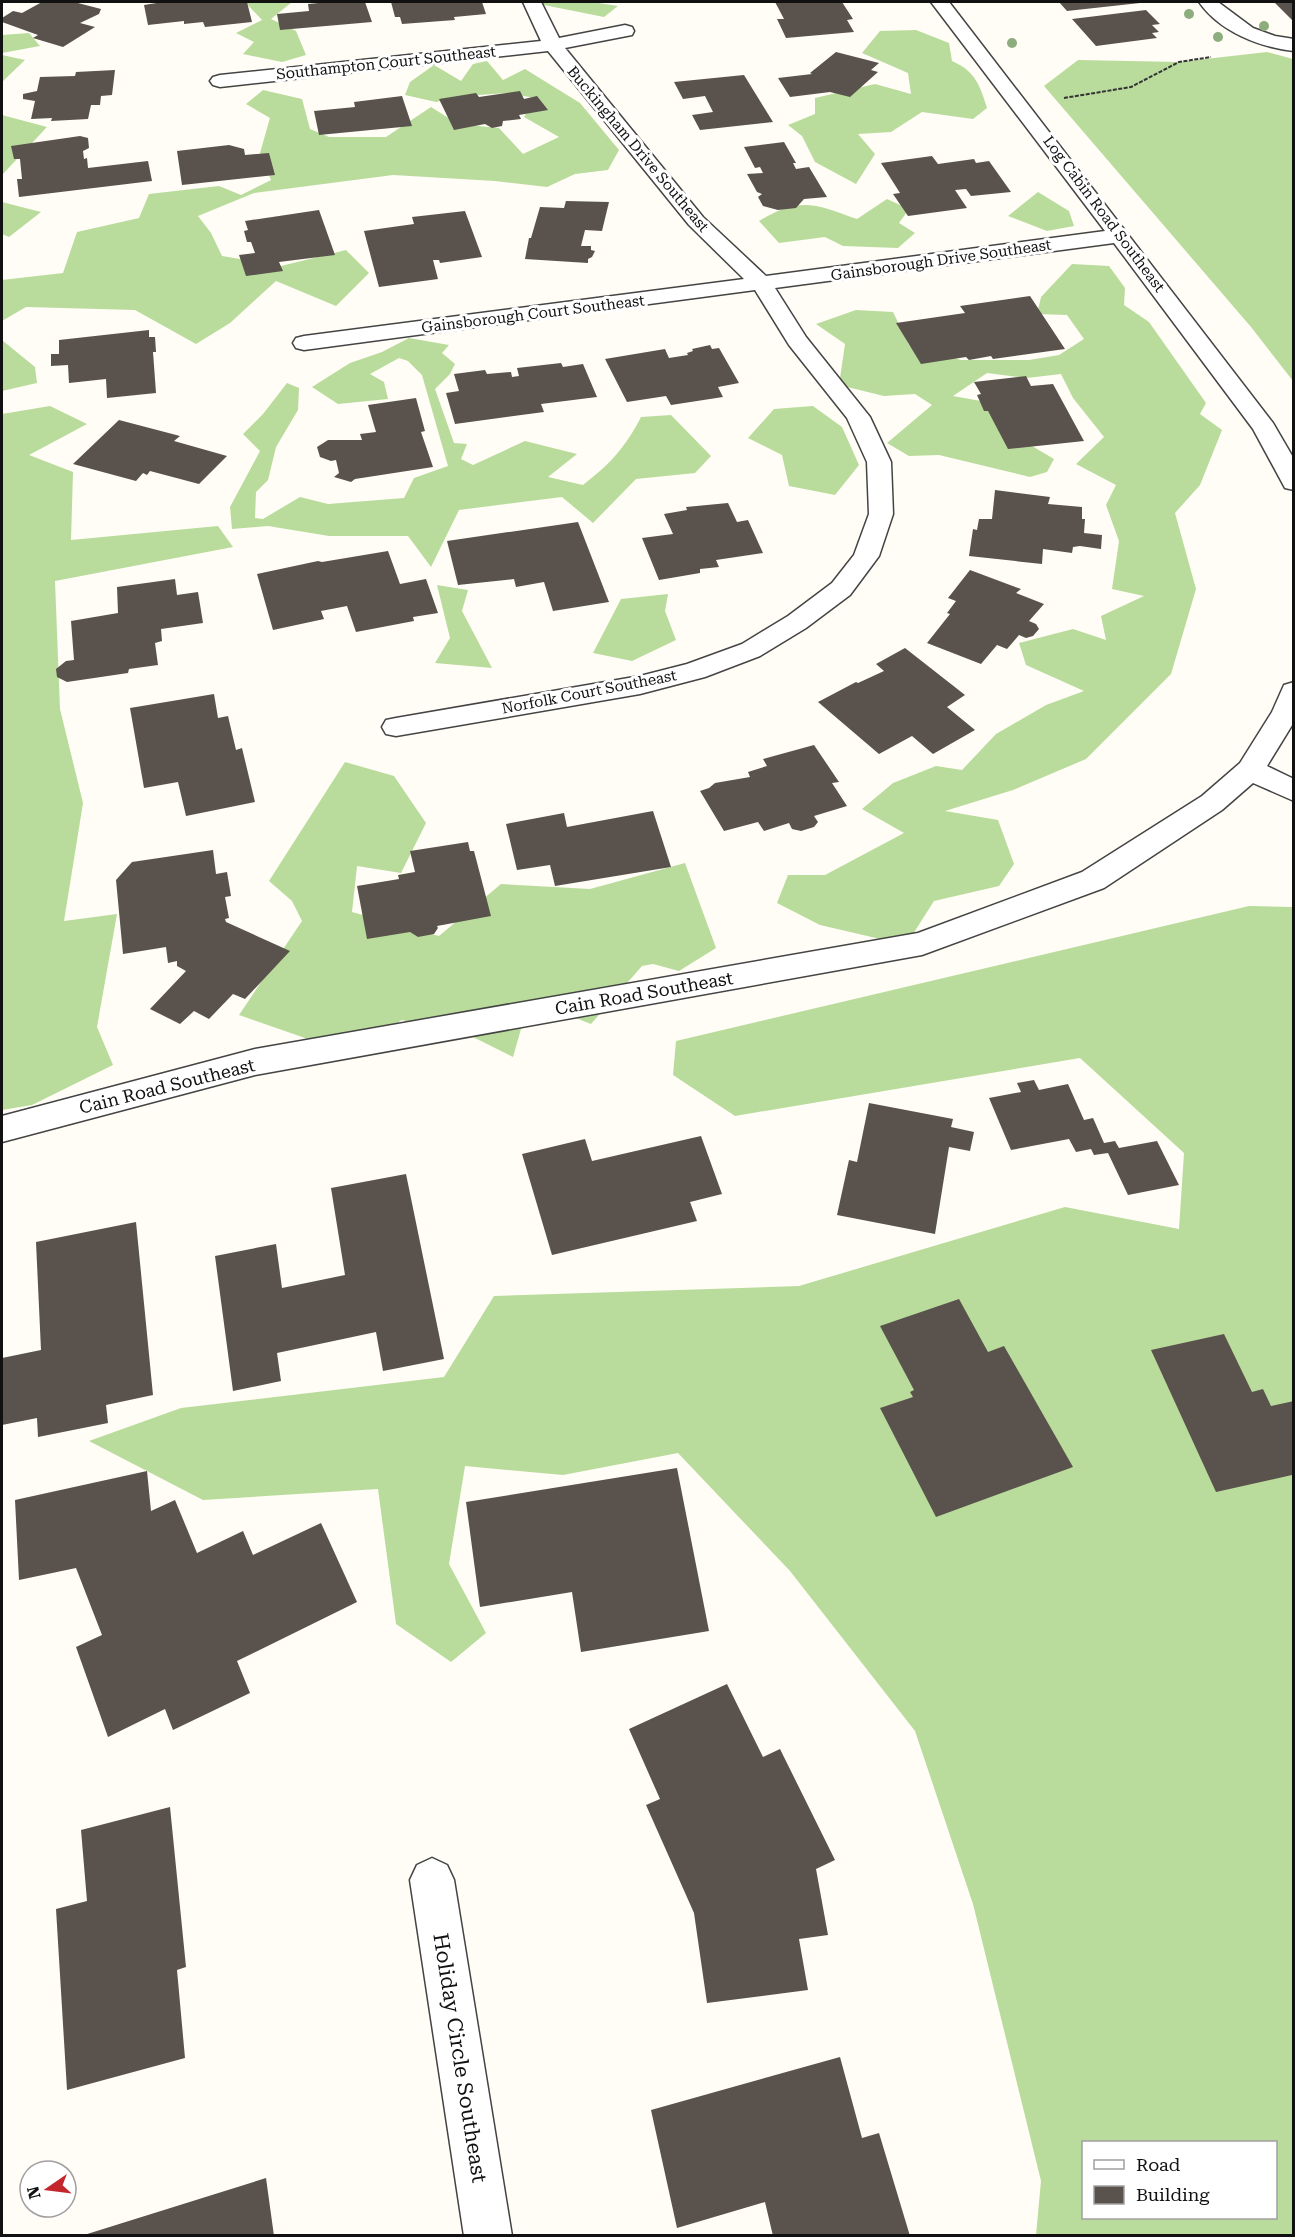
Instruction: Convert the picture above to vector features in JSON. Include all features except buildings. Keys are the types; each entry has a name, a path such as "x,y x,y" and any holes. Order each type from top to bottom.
{"street":[{"name":"Buckingham Drive Southeast","path":"532,2 553,45 616,126 696,221 762,284"},
{"name":"Log Cabin Road Southeast","path":"940,2 1222,369 1275,427 1293,483"},
{"path":"1208,2 1245,33 1293,45"},
{"name":"Southampton Court Southeast","path":"220,81 553,45 625,31"},
{"name":"Gainsborough Drive Southeast","path":"762,284 1119,236"},
{"name":"Gainsborough Court Southeast","path":"303,343 762,284"},
{"name":"Norfolk Court Southeast","path":"396,727 640,685 695,671 751,650 797,622 841,589 866,556 881,514 879,462 858,417 797,340 762,284"},
{"path":"1293,691 1286,712 1250,770 1293,791"},
{"name":"Cain Road Southeast","path":"2,1129 255,1062 922,944 1093,880 1212,803 1250,770"},
{"name":"Holiday Circle Southeast","path":"432,1880 488,2235"}],"path":[{"path":"1055,99 1131,87 1179,62 1220,56"}],"green space":[{"path":"245,2 292,2 271,19 296,31 306,55 282,62 243,54 254,42 236,33 262,20"},
{"path":"529,2 592,2 618,6 604,17"},
{"path":"916,30 949,43 952,61 971,74 982,92 987,108 973,119 922,112 891,132 858,134 875,154 856,184 815,162 802,136 788,125 815,114 815,98 875,84 911,94 908,73 862,53 880,31"},
{"path":"29,33 40,46 2,53 2,35"},
{"path":"1267,52 1293,59 1293,381 1251,327 1044,86 1078,60 1179,62"},
{"path":"2,55 25,60 2,82"},
{"path":"487,61 503,80 525,69 580,103 619,150 608,170 575,174 547,187 495,181 393,175 254,193 198,216 211,233 222,256 281,266 346,250 369,273 336,306 276,281 230,323 196,344 135,310 26,307 2,321 2,280 63,273 77,232 139,218 149,194 219,186 241,195 271,180 260,153 270,118 246,104 263,90 302,99 310,129 329,137 386,137 431,107 458,124 499,128 523,154 559,137 524,117 535,98 506,93 465,96 436,102 405,95 410,82 434,65 461,81 473,64"},
{"path":"2,115 47,127 2,175"},
{"path":"1038,192 1069,211 1074,226 1047,231 1008,216"},
{"path":"887,199 909,209 899,223 915,233 898,248 843,246 825,237 779,243 759,221 773,213 797,205 818,206 857,219"},
{"path":"2,202 41,212 9,237 2,234"},
{"path":"1072,264 1109,266 1125,288 1124,305 1149,322 1206,403 1200,414 1222,430 1200,485 1175,513 1196,589 1171,674 1086,759 1013,790 945,811 998,820 1014,864 999,886 934,901 906,945 820,925 777,903 788,875 825,875 904,833 862,809 893,783 936,766 962,770 996,734 1046,705 1084,691 1026,665 1019,643 1073,629 1106,640 1101,616 1144,596 1112,589 1119,541 1106,505 1116,485 1076,464 1104,437 1073,398 1061,374 1027,378 987,373 953,396 1003,405 1032,446 1054,459 1047,472 1030,477 939,455 909,456 887,443 932,405 915,394 884,396 839,385 845,344 816,324 856,310 893,312 909,345 961,360 1029,360 1059,355 1084,339 1067,315 1037,314 1041,297"},
{"path":"409,338 449,345 442,353 455,364 450,374 435,389 454,443 467,444 461,459 473,465 525,441 577,454 548,477 583,485 616,455 641,417 671,415 711,456 695,473 636,479 593,523 562,497 459,510 431,567 408,536 329,536 268,526 232,529 230,507 260,451 243,434 263,414 287,383 299,388 298,410 276,447 268,480 256,492 255,518 263,519 300,497 328,504 404,498 414,478 448,466 422,375 408,361 399,358 370,374 384,382 388,399 338,404 312,387 350,363 382,352"},
{"path":"2,340 35,367 37,383 2,391"},
{"path":"50,406 87,424 29,455 73,472 71,540 218,526 233,547 55,581 60,709 83,803 64,921 117,914 97,1027 113,1065 32,1105 2,1110 2,414"},
{"path":"813,406 842,427 859,465 835,495 789,486 782,455 748,438 774,409"},
{"path":"437,585 468,590 462,611 492,668 435,663 450,638"},
{"path":"668,594 665,611 676,640 632,661 593,653 621,599"},
{"path":"345,762 394,776 426,823 401,873 357,866 352,912 439,936 501,884 590,889 685,863 716,948 679,971 653,964 642,966 591,1024 558,1011 525,1015 513,1057 471,1036 402,1020 348,1053 239,1015 302,921 292,901 269,881"},
{"path":"1249,906 1293,907 1293,2235 1036,2235 1041,2181 973,1904 915,1731 790,1571 678,1453 563,1475 465,1466 449,1564 486,1633 451,1662 396,1624 378,1489 203,1500 89,1441 181,1408 444,1377 494,1296 799,1286 1065,1207 1179,1229 1184,1153 1080,1058 735,1116 673,1075 676,1041"}]}
